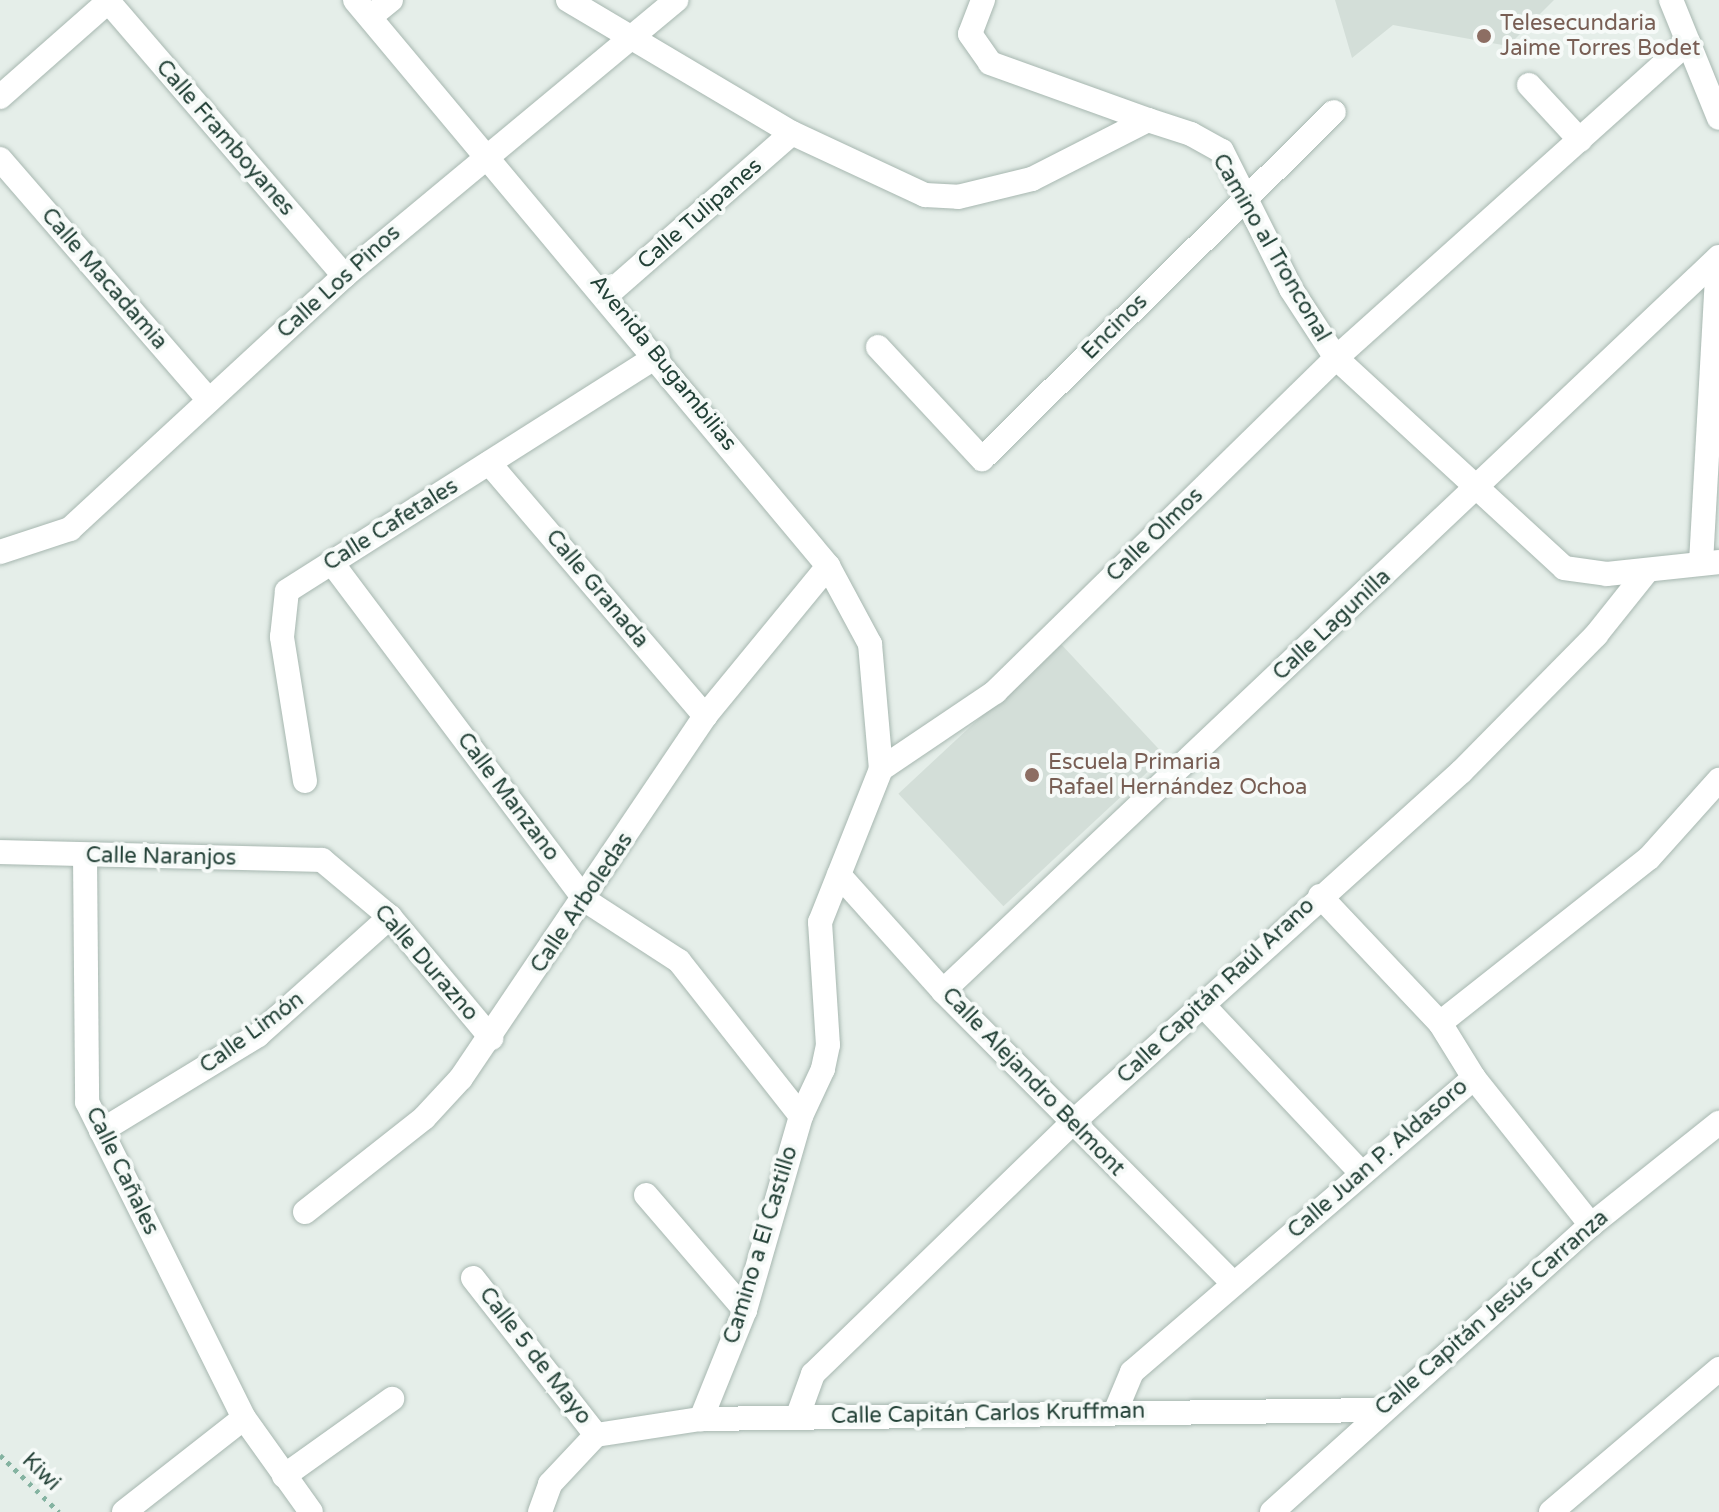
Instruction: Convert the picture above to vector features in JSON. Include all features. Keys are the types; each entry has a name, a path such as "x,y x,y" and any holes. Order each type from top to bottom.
{"street":[{"path":"0,97 108,0"},
{"name":"Calle Framboyanes","path":"108,0 344,276"},
{"path":"362,8 391,0"},
{"path":"568,0 792,133 891,185 958,197 1032,179 1148,120"},
{"name":"Calle Los Pinos","path":"0,552 70,529 344,276 485,153 676,0"},
{"name":"Camino al Tronconal","path":"983,0 970,34 990,63 1148,120 1222,151 1291,289 1336,358 1564,568 1584,575 1647,571 1710,562"},
{"path":"1671,0 1719,118"},
{"name":"Avenida Bugambilias","path":"362,8 608,294 828,566 870,644 881,769"},
{"name":"Calle Olmos","path":"881,769 995,692 1336,358 1688,42"},
{"path":"1529,85 1580,140"},
{"name":"Encinos","path":"878,347 982,459 1334,112"},
{"name":"Calle Tulipanes","path":"608,294 792,133"},
{"name":"Calle Macadamia","path":"0,159 209,400"},
{"path":"1710,562 1718,257"},
{"name":"Calle Lagunilla","path":"943,991 1718,257"},
{"name":"Calle Cafetales","path":"305,781 282,637 287,591 658,356"},
{"name":"Calle Granada","path":"489,463 705,716"},
{"name":"Calle Manzano","path":"332,563 585,900 679,961 801,1116"},
{"name":"Calle Arboledas","path":"305,1212 424,1118 491,1038 705,716 828,566"},
{"name":"Calle Capitán Raúl Arano","path":"797,1418 813,1374 1072,1123 1462,771 1596,635 1647,571"},
{"path":"801,1116 828,1045 818,945 839,875 881,769"},
{"path":"1440,1023 1649,858 1719,780"},
{"name":"Calle Naranjos","path":"0,852 322,860"},
{"name":"Calle Cañales","path":"85,856 83,1072 101,1131 244,1418 311,1512"},
{"name":"Calle Durazno","path":"322,860 390,917 491,1038"},
{"name":"Calle Alejandro Belmont","path":"839,875 943,991 1233,1283"},
{"name":"Calle Juan P. Aldasoro","path":"1116,1410 1132,1372 1474,1078 1440,1023 1320,896"},
{"name":"Calle Limón","path":"101,1131 258,1035 390,917"},
{"path":"1202,1004 1362,1174"},
{"path":"1474,1078 1591,1225"},
{"name":"Camino a El Castillo","path":"701,1419 745,1310 801,1116"},
{"name":"Calle Capitán Jesús Carranza","path":"1272,1512 1381,1410 1591,1225 1719,1123"},
{"path":"646,1195 745,1310"},
{"name":"Calle 5 de Mayo","path":"473,1278 596,1435"},
{"path":"1551,1512 1717,1375"},
{"path":"284,1476 392,1399"},
{"name":"Calle Capitán Carlos Kruffman","path":"596,1435 701,1419 1116,1410 1381,1410"},
{"path":"124,1512 244,1418"},
{"path":"540,1512 550,1484 596,1435"}],"path":[{"name":"Kiwi","path":"0,1455 59,1512"}],"shaded area":[{"name":"Telesecundaria Jaime Torres Bodet","path":"1335,0 1554,0 1508,46 1393,25 1352,58"},
{"name":"Escuela Primaria Rafael Hernández Ochoa","path":"1060,643 1165,756 1003,906 898,794"}],"place":[{"name":"Telesecundaria Jaime Torres Bodet","path":"1484,36"},
{"name":"Escuela Primaria Rafael Hernández Ochoa","path":"1032,775"}]}
